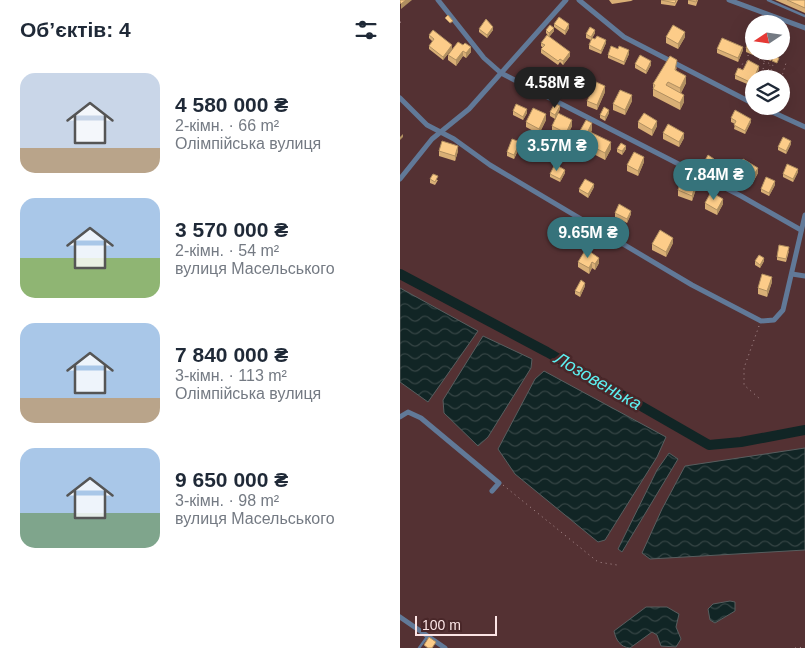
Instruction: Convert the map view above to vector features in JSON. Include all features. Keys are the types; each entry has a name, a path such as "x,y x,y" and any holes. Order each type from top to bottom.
{"street":[{"path":"438,0 484,58 501,73 741,196 801,230"},
{"path":"400,179 440,131 469,109 566,0"},
{"path":"579,0 624,37 745,99"},
{"path":"729,0 805,28"},
{"path":"400,98 427,124 469,152 692,285 761,321 774,320 784,310 805,214"},
{"path":"779,115 805,127"},
{"path":"792,274 805,276"},
{"path":"400,416 408,412 421,418 499,482 492,491"},
{"path":"400,617 445,648"}],"lane":[{"path":"768,0 805,16"},
{"path":"419,648 427,635"}],"path":[{"path":"761,60 773,65 770,70"},
{"path":"739,71 743,63 749,61 749,64"},
{"path":"764,62 764,70"},
{"path":"783,70 786,63"},
{"path":"760,400 744,385 744,368 761,321"},
{"path":"499,482 598,562 617,565"},
{"path":"795,648 805,647"}],"water":[{"path":"400,288 478,331 428,402 400,382"},
{"path":"483,336 532,359 531,368 488,437 478,446 444,413 443,400"},
{"path":"544,371 666,437 657,457 605,540 598,542 515,474 498,449 535,379"},
{"path":"805,448 805,550 650,559 642,553 662,509 685,466"},
{"path":"669,453 678,459 622,552 618,549 657,470"},
{"path":"735,602 735,611 715,623 710,620 708,609 713,604"},
{"path":"646,607 667,607 679,614 676,627 681,639 676,647 661,646 657,635 652,632 630,648 619,642 614,631"}],"building":[{"path":"661,0 676,0 675,3"},
{"path":"787,0 805,0 805,8"},
{"path":"448,15 453,21 450,23 445,18"},
{"path":"559,17 569,24 565,31 554,24"},
{"path":"486,19 493,27 487,35 479,29"},
{"path":"550,25 554,28 549,33 546,30"},
{"path":"673,25 685,32 678,44 666,37"},
{"path":"590,27 595,30 591,37 586,34"},
{"path":"433,30 452,45 443,57 429,46 434,39 429,35"},
{"path":"547,35 570,52 563,61 560,59 558,61 541,49 545,45 541,43"},
{"path":"597,36 606,40 601,51 589,45 592,38 595,39"},
{"path":"722,38 743,47 738,58 717,49"},
{"path":"458,42 463,45 465,43 471,47 466,53 463,51 456,60 448,55"},
{"path":"611,46 618,49 619,46 629,50 624,62 608,55"},
{"path":"640,55 651,61 646,71 635,64"},
{"path":"670,56 677,60 675,70 686,76 680,88 668,82 666,85 684,95 680,103 653,89 655,85 653,84"},
{"path":"748,60 759,66 757,70 745,70 745,80 735,75 738,68 743,70"},
{"path":"596,82 605,86 597,105 587,101"},
{"path":"620,90 632,95 625,110 613,104"},
{"path":"555,103 560,106 555,115 550,112"},
{"path":"516,104 527,109 523,117 513,111"},
{"path":"604,107 609,110 605,117 600,115"},
{"path":"533,108 546,114 539,129 526,122"},
{"path":"735,110 751,119 745,131 734,125 736,121 731,118"},
{"path":"558,113 572,120 566,133 552,126"},
{"path":"644,113 657,121 652,130 638,122"},
{"path":"586,120 592,123 588,131 611,142 605,153 576,138"},
{"path":"668,124 684,133 679,142 663,133"},
{"path":"783,137 791,141 786,151 778,147"},
{"path":"512,139 520,142 514,155 507,152"},
{"path":"442,141 458,146 455,156 439,151"},
{"path":"621,143 626,146 622,151 617,149"},
{"path":"634,152 644,157 638,171 627,165"},
{"path":"708,155 714,159 709,167 703,164"},
{"path":"743,159 758,168 752,178 737,169"},
{"path":"555,164 565,170 560,179 550,174"},
{"path":"787,164 798,169 793,179 783,174"},
{"path":"433,174 438,176 435,182 430,179"},
{"path":"766,177 775,181 769,193 761,189"},
{"path":"682,178 696,184 692,196 678,190"},
{"path":"585,179 594,184 588,194 579,189"},
{"path":"711,192 723,199 717,210 705,203"},
{"path":"619,204 631,211 627,219 615,213"},
{"path":"660,230 673,238 666,252 652,244"},
{"path":"779,245 789,247 786,259 777,257"},
{"path":"586,249 599,258 595,264 592,262 589,268 578,262"},
{"path":"759,255 764,258 760,265 755,261"},
{"path":"762,274 772,277 767,291 758,288"},
{"path":"581,280 585,283 580,293 575,291"},
{"path":"429,637 436,642 432,648 424,645"}],"waterway":[{"name":"Лозовенька","path":"400,274 547,352 709,445 741,442 805,430"}]}
